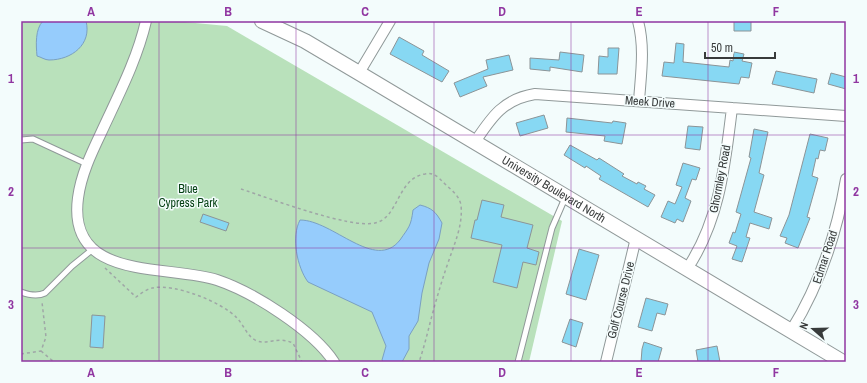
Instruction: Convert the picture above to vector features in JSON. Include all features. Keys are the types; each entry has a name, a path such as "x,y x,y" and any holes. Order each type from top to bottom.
{"street":[{"path":"146,21 135,58 87,164 81,183 78,212 84,238 101,256 125,266 203,276 240,290 310,334 334,362"},
{"name":"University Boulevard North","path":"262,21 305,41 843,362"},
{"path":"359,73 390,21"},
{"path":"638,21 642,35 643,55 639,101"},
{"name":"Meek Drive","path":"475,142 498,111 516,99 527,95 543,94 846,116"},
{"name":"Ghormley Road","path":"687,269 698,251 715,212 721,189 732,108"},
{"name":"Edmar Road","path":"791,331 819,280 829,252 846,179"},
{"name":"Golf Course Drive","path":"606,362 636,238"}],"lane":[{"path":"21,140 33,139 87,164"},
{"path":"518,362 552,228 566,196"},
{"path":"21,292 28,295 40,295 94,248"}],"path":[{"path":"241,189 321,214 361,224 376,223 386,217 409,181 417,175 426,173 436,174 456,194 460,203 461,217 457,238 449,259 419,362"},
{"path":"104,268 136,297 152,288 177,289 208,299 227,309 238,318 247,332 256,341 265,342 284,339 293,343 302,362"},
{"path":"40,295 45,318 46,337 40,351"},
{"path":"21,354 40,351 54,362"}],"green space":[{"name":"Blue Cypress Park","path":"21,21 174,21 227,26 562,221 529,362 21,362"}],"water":[{"path":"43,21 86,21 86,37 83,43 72,54 57,59 46,60 37,56 37,33 40,24"},
{"path":"420,205 433,211 442,223 439,239 429,263 422,293 418,321 409,336 409,349 402,362 383,362 382,360 386,346 372,312 308,282 304,276 296,252 297,227 300,220 313,222 366,248 378,250 390,248 400,240 409,226 413,210"}],"building":[{"path":"734,21 751,21 751,31 734,31"},
{"path":"399,37 424,51 422,55 449,71 442,82 390,54"},
{"path":"676,43 684,44 683,62 729,67 730,60 733,61 734,52 744,54 742,61 752,63 749,78 741,77 739,84 662,76 664,62 674,63"},
{"path":"608,48 619,48 617,74 598,74 599,56 608,57"},
{"path":"560,52 584,55 582,72 550,67 550,71 530,69 530,58 559,60"},
{"path":"509,55 513,70 483,77 487,86 460,97 454,83 488,69 486,60"},
{"path":"776,71 817,79 814,93 772,84"},
{"path":"831,73 846,77 846,89 828,84"},
{"path":"544,115 548,128 520,136 516,123"},
{"path":"567,118 626,123 622,144 604,141 605,136 566,132"},
{"path":"688,126 703,127 700,150 685,148"},
{"path":"754,129 768,132 759,173 764,175 754,212 772,218 769,229 750,223 746,237 750,238 742,262 732,259 737,246 729,243 733,232 735,233 741,214 736,212 751,158 749,157"},
{"path":"810,134 828,138 825,151 820,150 818,159 816,158 812,176 818,178 807,217 810,218 798,248 785,243 787,238 780,236 789,215"},
{"path":"570,145 597,160 599,158 624,174 622,176 637,184 638,182 646,186 644,189 655,195 648,207 599,179 601,176 586,166 585,168 564,155"},
{"path":"683,163 700,168 696,180 692,179 685,198 691,201 683,222 677,219 675,223 661,217 668,201 675,204 682,187 676,185"},
{"path":"482,200 504,205 501,217 533,225 527,248 539,252 536,265 523,262 517,288 493,282 502,245 471,238"},
{"path":"203,214 229,223 226,231 200,222"},
{"path":"579,249 599,255 586,300 566,294"},
{"path":"646,298 668,304 665,315 657,313 652,331 638,327"},
{"path":"92,315 105,316 103,348 90,347"},
{"path":"570,319 583,323 576,347 562,342"},
{"path":"644,342 662,348 658,362 641,362"},
{"path":"717,346 720,362 698,362 696,350"}]}
